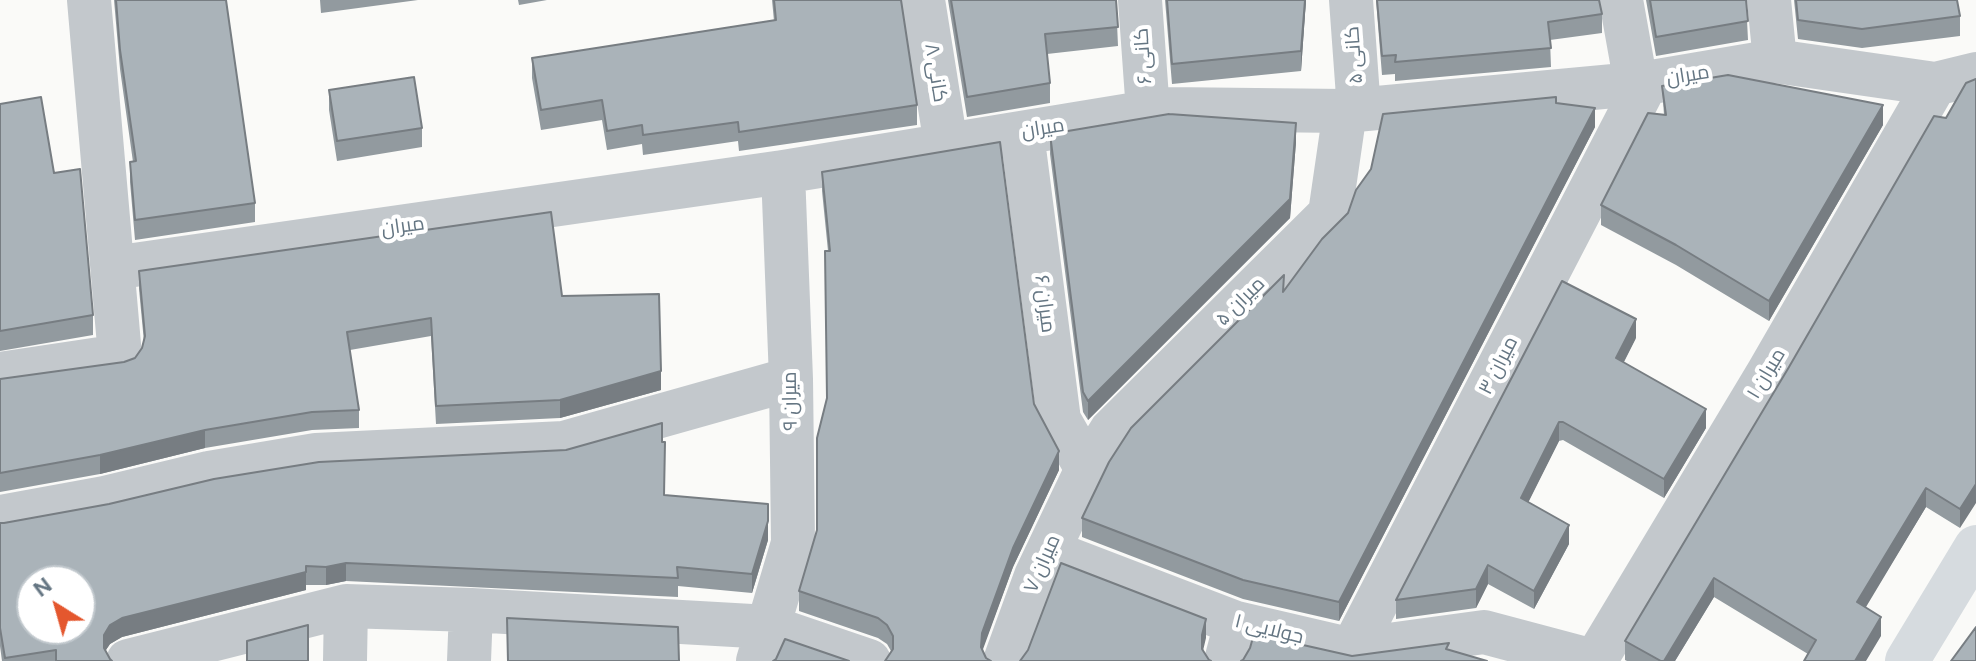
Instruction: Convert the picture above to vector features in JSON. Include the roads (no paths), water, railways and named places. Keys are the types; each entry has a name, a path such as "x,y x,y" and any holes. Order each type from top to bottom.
{"street":[{"path":"0,374 120,356 89,0"},
{"name":"کانی ۸","path":"923,0 946,145"},
{"name":"کانی ۶","path":"1140,0 1148,112"},
{"name":"کانی ۵","path":"1351,0 1352,111"},
{"path":"1621,0 1641,83"},
{"path":"1769,0 1775,61"},
{"name":"میران","path":"113,268 783,172 1167,109 1352,111 1641,83 1775,61 1955,79"},
{"name":"میران ۱","path":"1594,661 1768,373 1955,79"},
{"name":"میران ۳","path":"1352,650 1641,83"},
{"name":"میران ۵","path":"1087,469 1111,431 1330,214 1352,111"},
{"name":"میران ۶","path":"1022,133 1059,420 1087,469"},
{"name":"میران ۹","path":"764,644 793,543 791,379 783,172"},
{"path":"0,517 105,498 209,473 316,455 564,443 791,379"},
{"name":"میران ۷","path":"1005,661 1048,551 1087,469"},
{"path":"1907,661 1976,547"},
{"name":"جولایی ۱","path":"1048,551 1231,642 1352,650 1480,647 1594,661"},
{"path":"128,661 186,654 346,606 471,610 764,644 869,661"},
{"path":"345,661 346,606"},
{"path":"469,661 471,610"}]}
